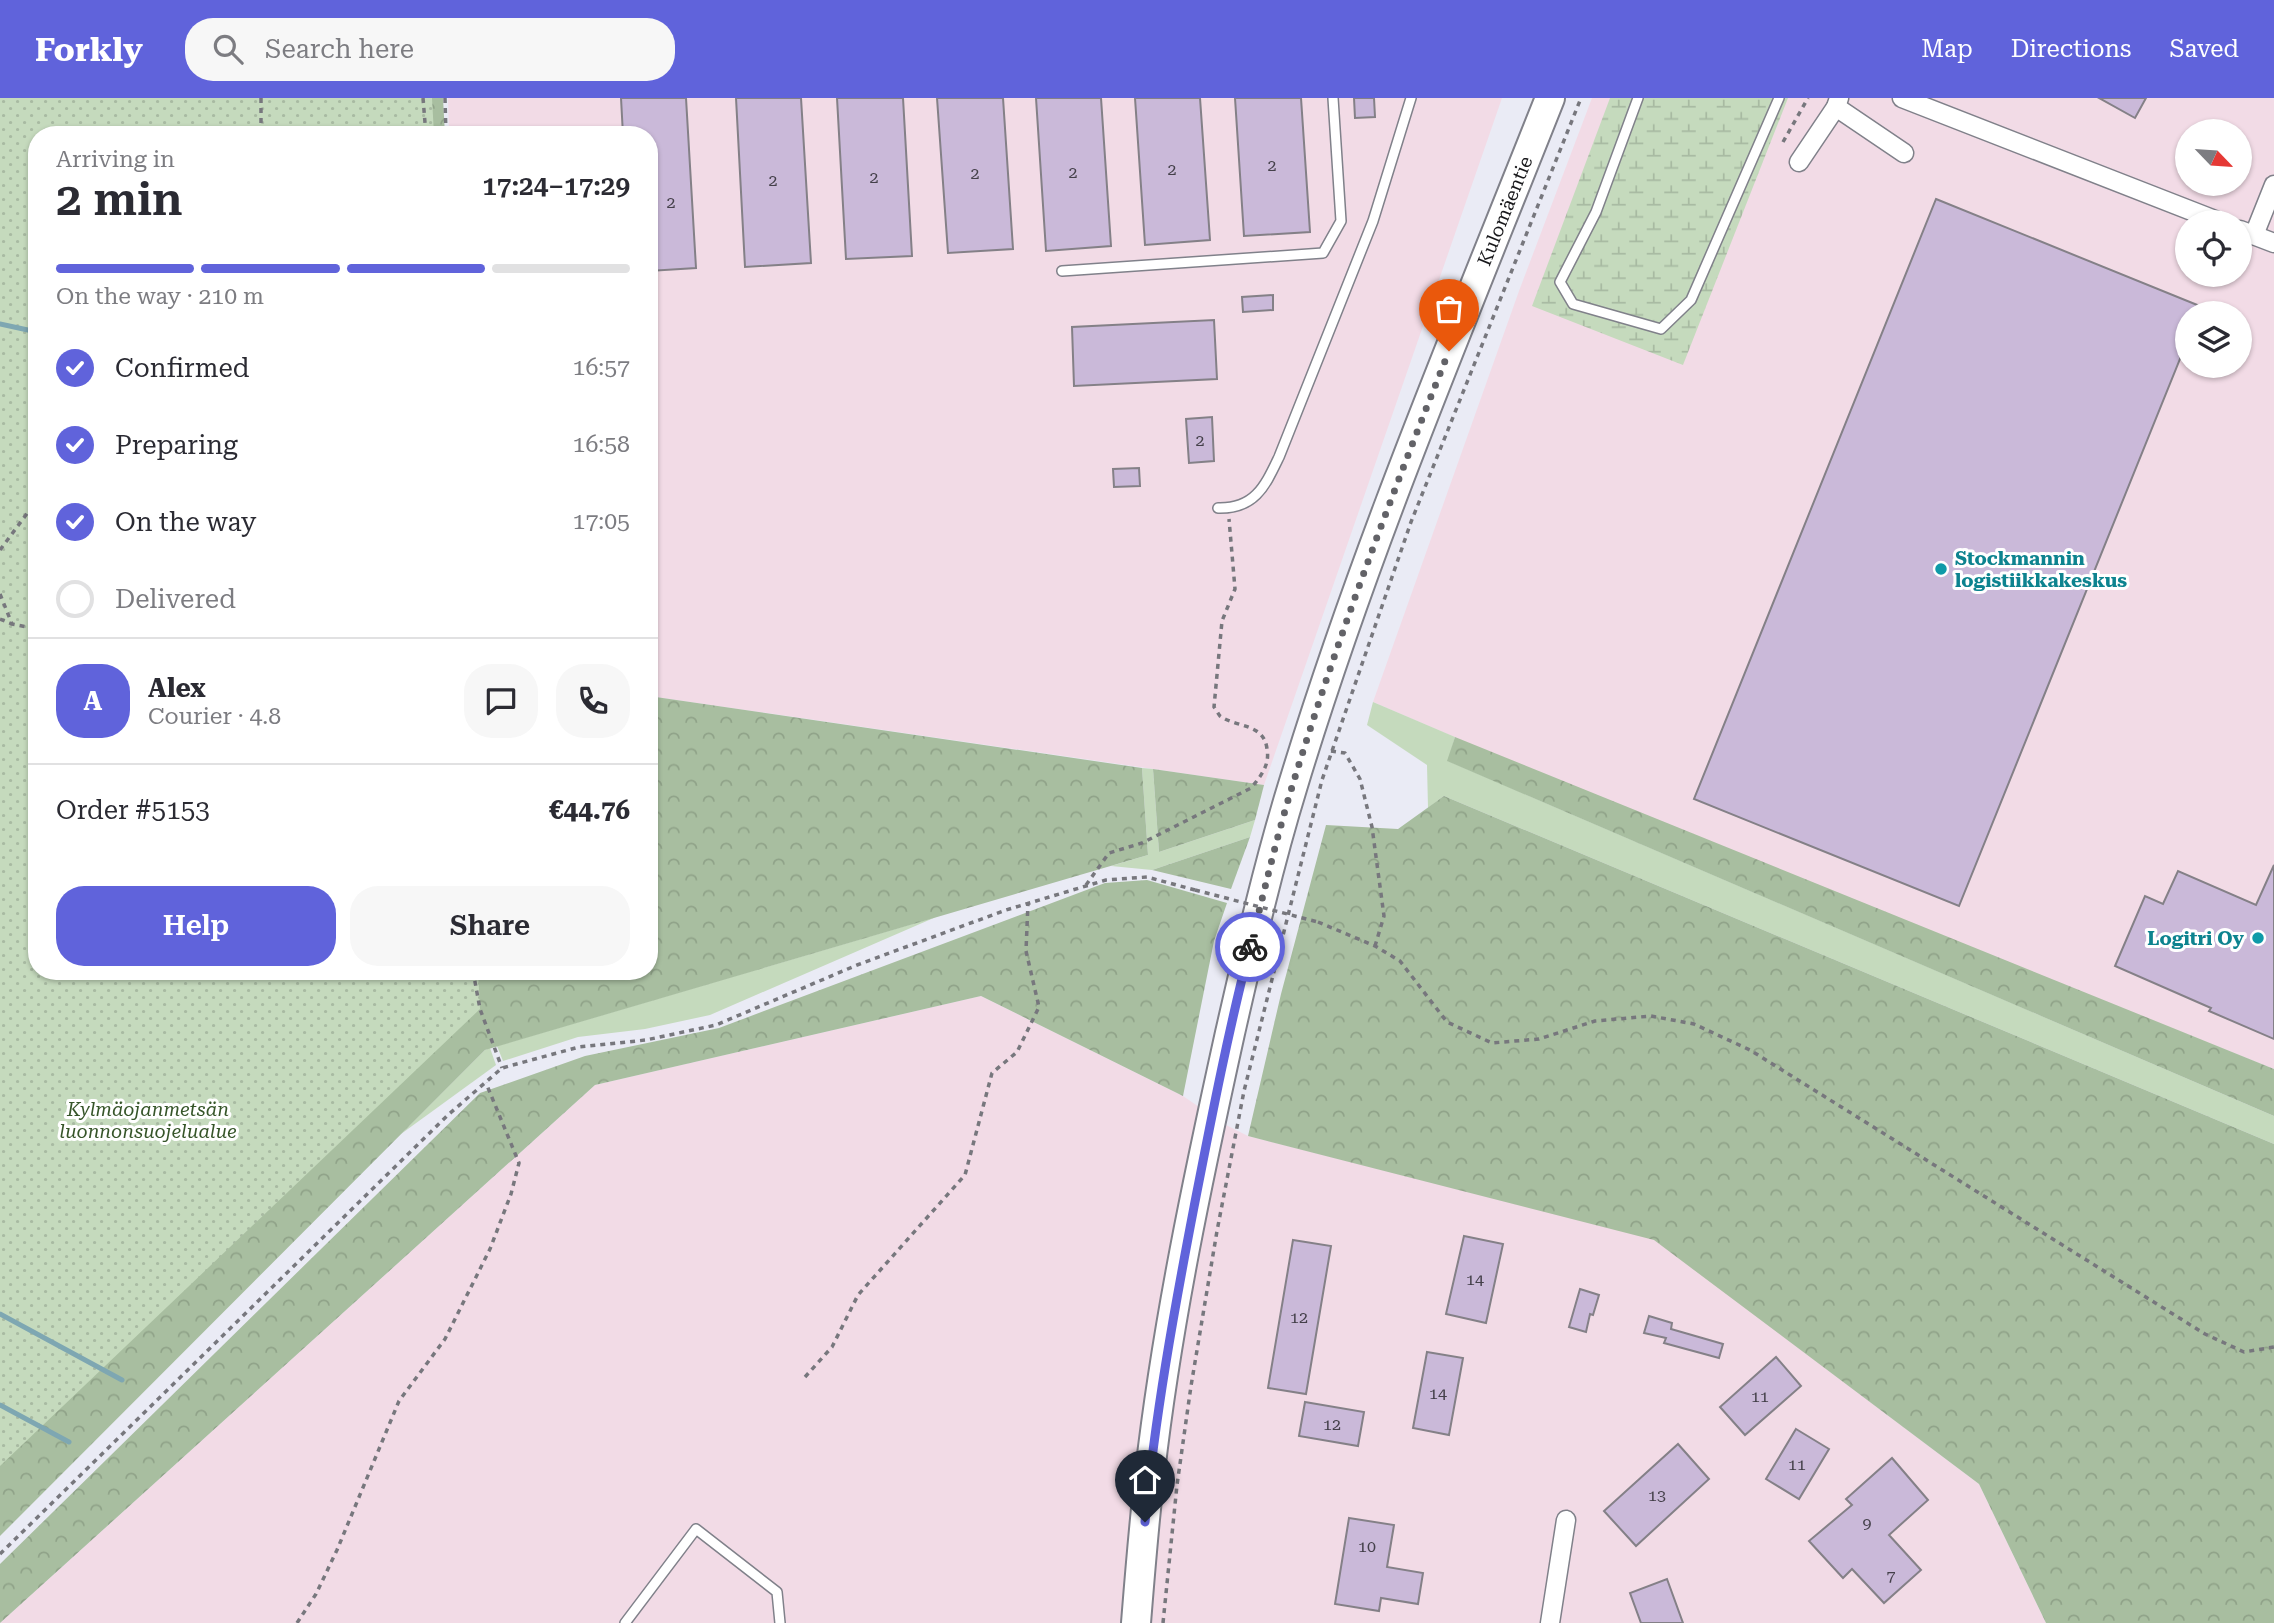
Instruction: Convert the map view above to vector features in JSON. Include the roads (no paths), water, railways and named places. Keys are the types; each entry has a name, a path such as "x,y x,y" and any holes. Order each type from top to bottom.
{"main road":[{"name":"Kulomäentie","path":"1136,1623 1150,1472 1175,1303 1247,957 1291,790 1319,747 1328,673 1429,401 1550,98"}],"street":[{"path":"1902,98 2189,210"},
{"path":"1799,162 1838,103 1903,153"},
{"path":"2252,224 2274,185"},
{"path":"2252,235 2274,243"},
{"path":"1550,1623 1566,1520"}],"lane":[{"path":"1062,271 1323,253 1341,221 1333,98"},
{"path":"1218,508 1249,502 1265,485 1279,457 1373,221 1411,98"},
{"path":"1639,98 1596,212 1560,282 1573,304 1661,330 1692,300 1779,98"},
{"path":"625,1623 696,1529 778,1592 780,1623"}],"waterway":[{"path":"0,324 28,330"},
{"path":"0,1314 122,1380"},
{"path":"0,1405 69,1442"}],"place":[{"name":"Stockmannin logistiikkakeskus","path":"1941,569"},
{"name":"Logitri Oy","path":"2258,938"}],"park label":[{"name":"Kylmäojanmetsän luonnonsuojelualue","path":"148,1120"}]}
